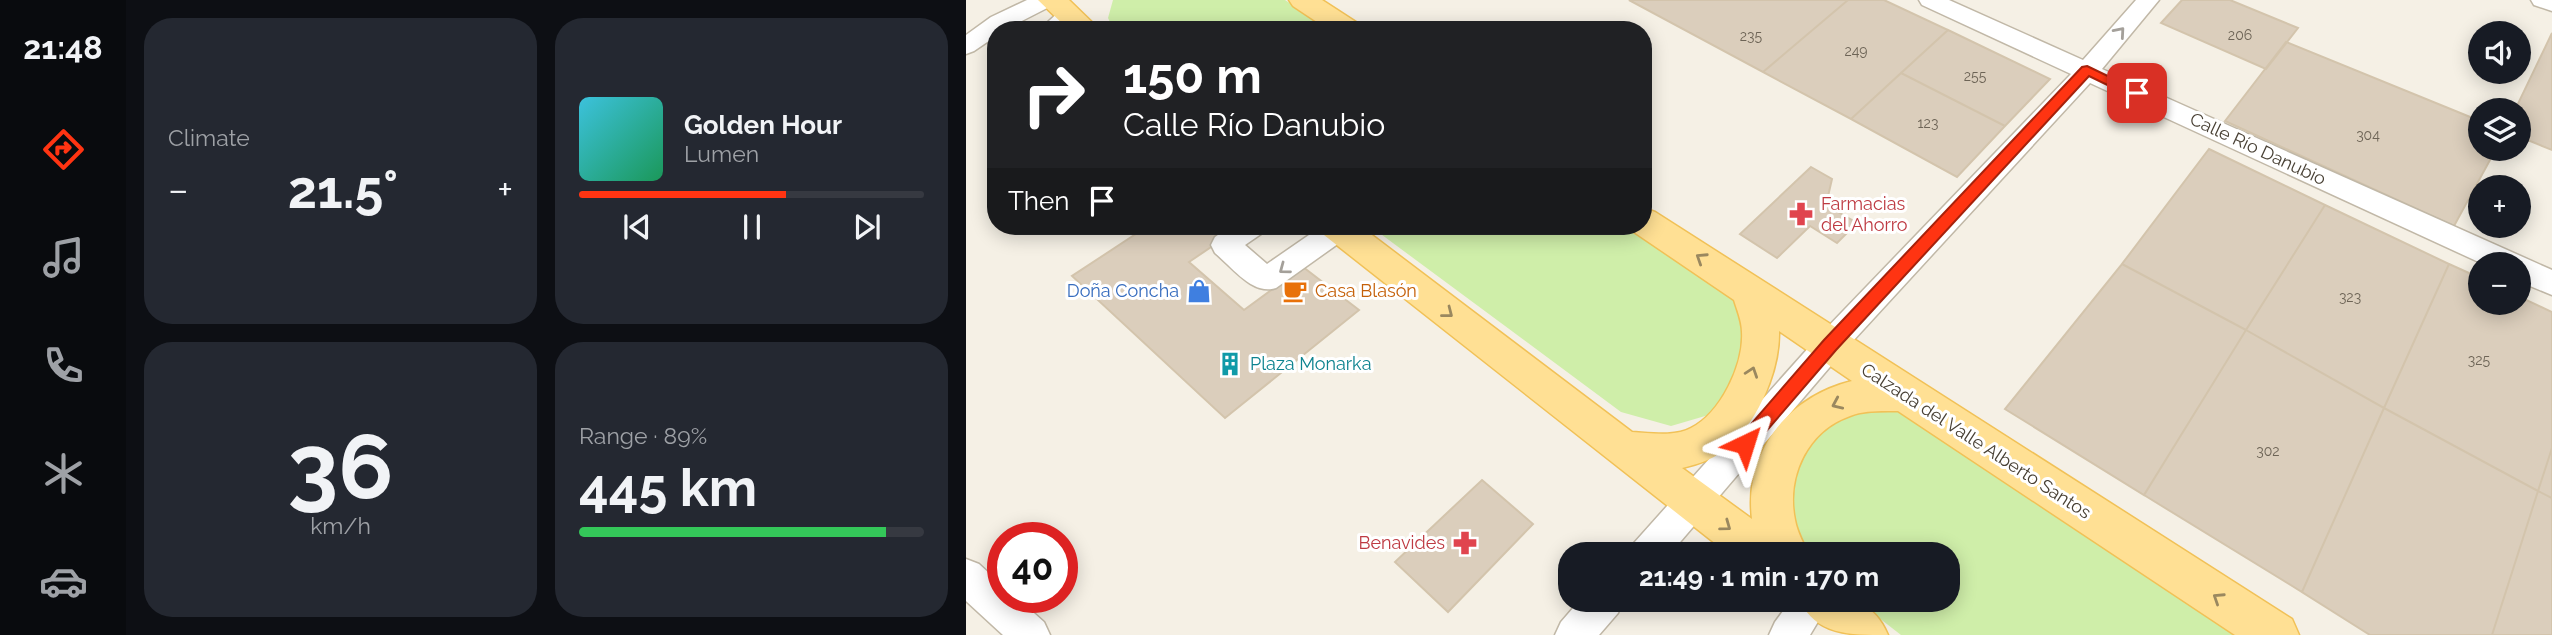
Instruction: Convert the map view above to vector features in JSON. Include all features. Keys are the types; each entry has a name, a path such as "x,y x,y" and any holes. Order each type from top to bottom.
{"main road":[{"path":"1303,0 1335,21"},
{"name":"Calzada del Valle Alberto Santos","path":"1652,226 1904,394 2276,635"},
{"path":"1347,235 1747,542"},
{"path":"1626,450 1671,452 1706,441 1726,420 1754,372 1761,333 1749,290"},
{"path":"1782,542 1772,518 1773,475 1790,438 1814,415 1845,399 1904,394"},
{"path":"1836,612 1865,635"}],"street":[{"path":"1001,21 1045,0"},
{"name":"Calle Río Danubio","path":"1930,0 2484,252"},
{"path":"1658,542 1830,345 2087,71 2148,0"},
{"path":"2542,0 2552,4"},
{"path":"966,46 987,31"},
{"path":"1239,235 1225,245 1266,280 1326,235"},
{"path":"2531,274 2552,283"},
{"path":"966,577 1031,635"},
{"path":"1574,635 1594,612"},
{"path":"1788,635 1804,612"}],"green space":[{"path":"1113,0 1285,0 1317,21 1110,21"},
{"path":"1382,235 1648,235 1740,294 1753,335 1743,374 1712,414 1671,426 1621,412"},
{"path":"1876,399 1932,418 2260,635 1901,635 1871,612 1960,612 1960,542 1795,542 1776,493 1791,443"}],"building":[{"path":"1629,0 1848,0 1763,72"},
{"path":"1848,0 1884,0 1948,30 1851,119 1763,72"},
{"path":"2182,0 2230,0 2298,28 2266,69 2161,23"},
{"path":"1948,30 2050,79 2005,126 1901,73"},
{"path":"2552,33 2552,150 2531,141 2531,98 2521,98 2527,84 2531,84 2531,77"},
{"path":"2286,42 2468,116 2468,161 2489,161 2482,175 2468,175 2468,200 2454,226 2225,121"},
{"path":"1901,73 2005,126 1957,177 1851,119"},
{"path":"2209,149 2325,205 2246,330 2122,264"},
{"name":"Farmacias del Ahorro","path":"1811,167 1832,179 1826,205 1857,223 1837,243 1810,226 1777,258 1740,234"},
{"path":"2325,205 2449,264 2384,408 2246,330"},
{"name":"Plaza Monarka","path":"1134,235 1229,235 1189,262 1244,310 1303,267 1359,310 1225,418 1072,276"},
{"path":"2122,264 2246,330 2144,495 2005,409"},
{"path":"2449,264 2468,273 2468,315 2531,315 2531,302 2552,312 2552,448 2538,491 2384,408"},
{"path":"2246,330 2384,408 2302,592 2144,495"},
{"path":"2384,408 2538,491 2492,635 2370,635 2302,592"},
{"path":"2552,448 2552,498 2538,491"},
{"name":"Benavides","path":"1482,480 1533,524 1448,612 1395,562"},
{"path":"2538,491 2552,498 2552,635 2492,635"}],"place":[{"name":"Farmacias del Ahorro","path":"1801,214"},
{"name":"Doña Concha","path":"1199,291"},
{"name":"Casa Blasón","path":"1295,291"},
{"name":"Plaza Monarka","path":"1230,364"},
{"name":"Benavides","path":"1465,543"}],"route":[{"path":"1745,444 1830,345 2087,71 2137,93"}]}
